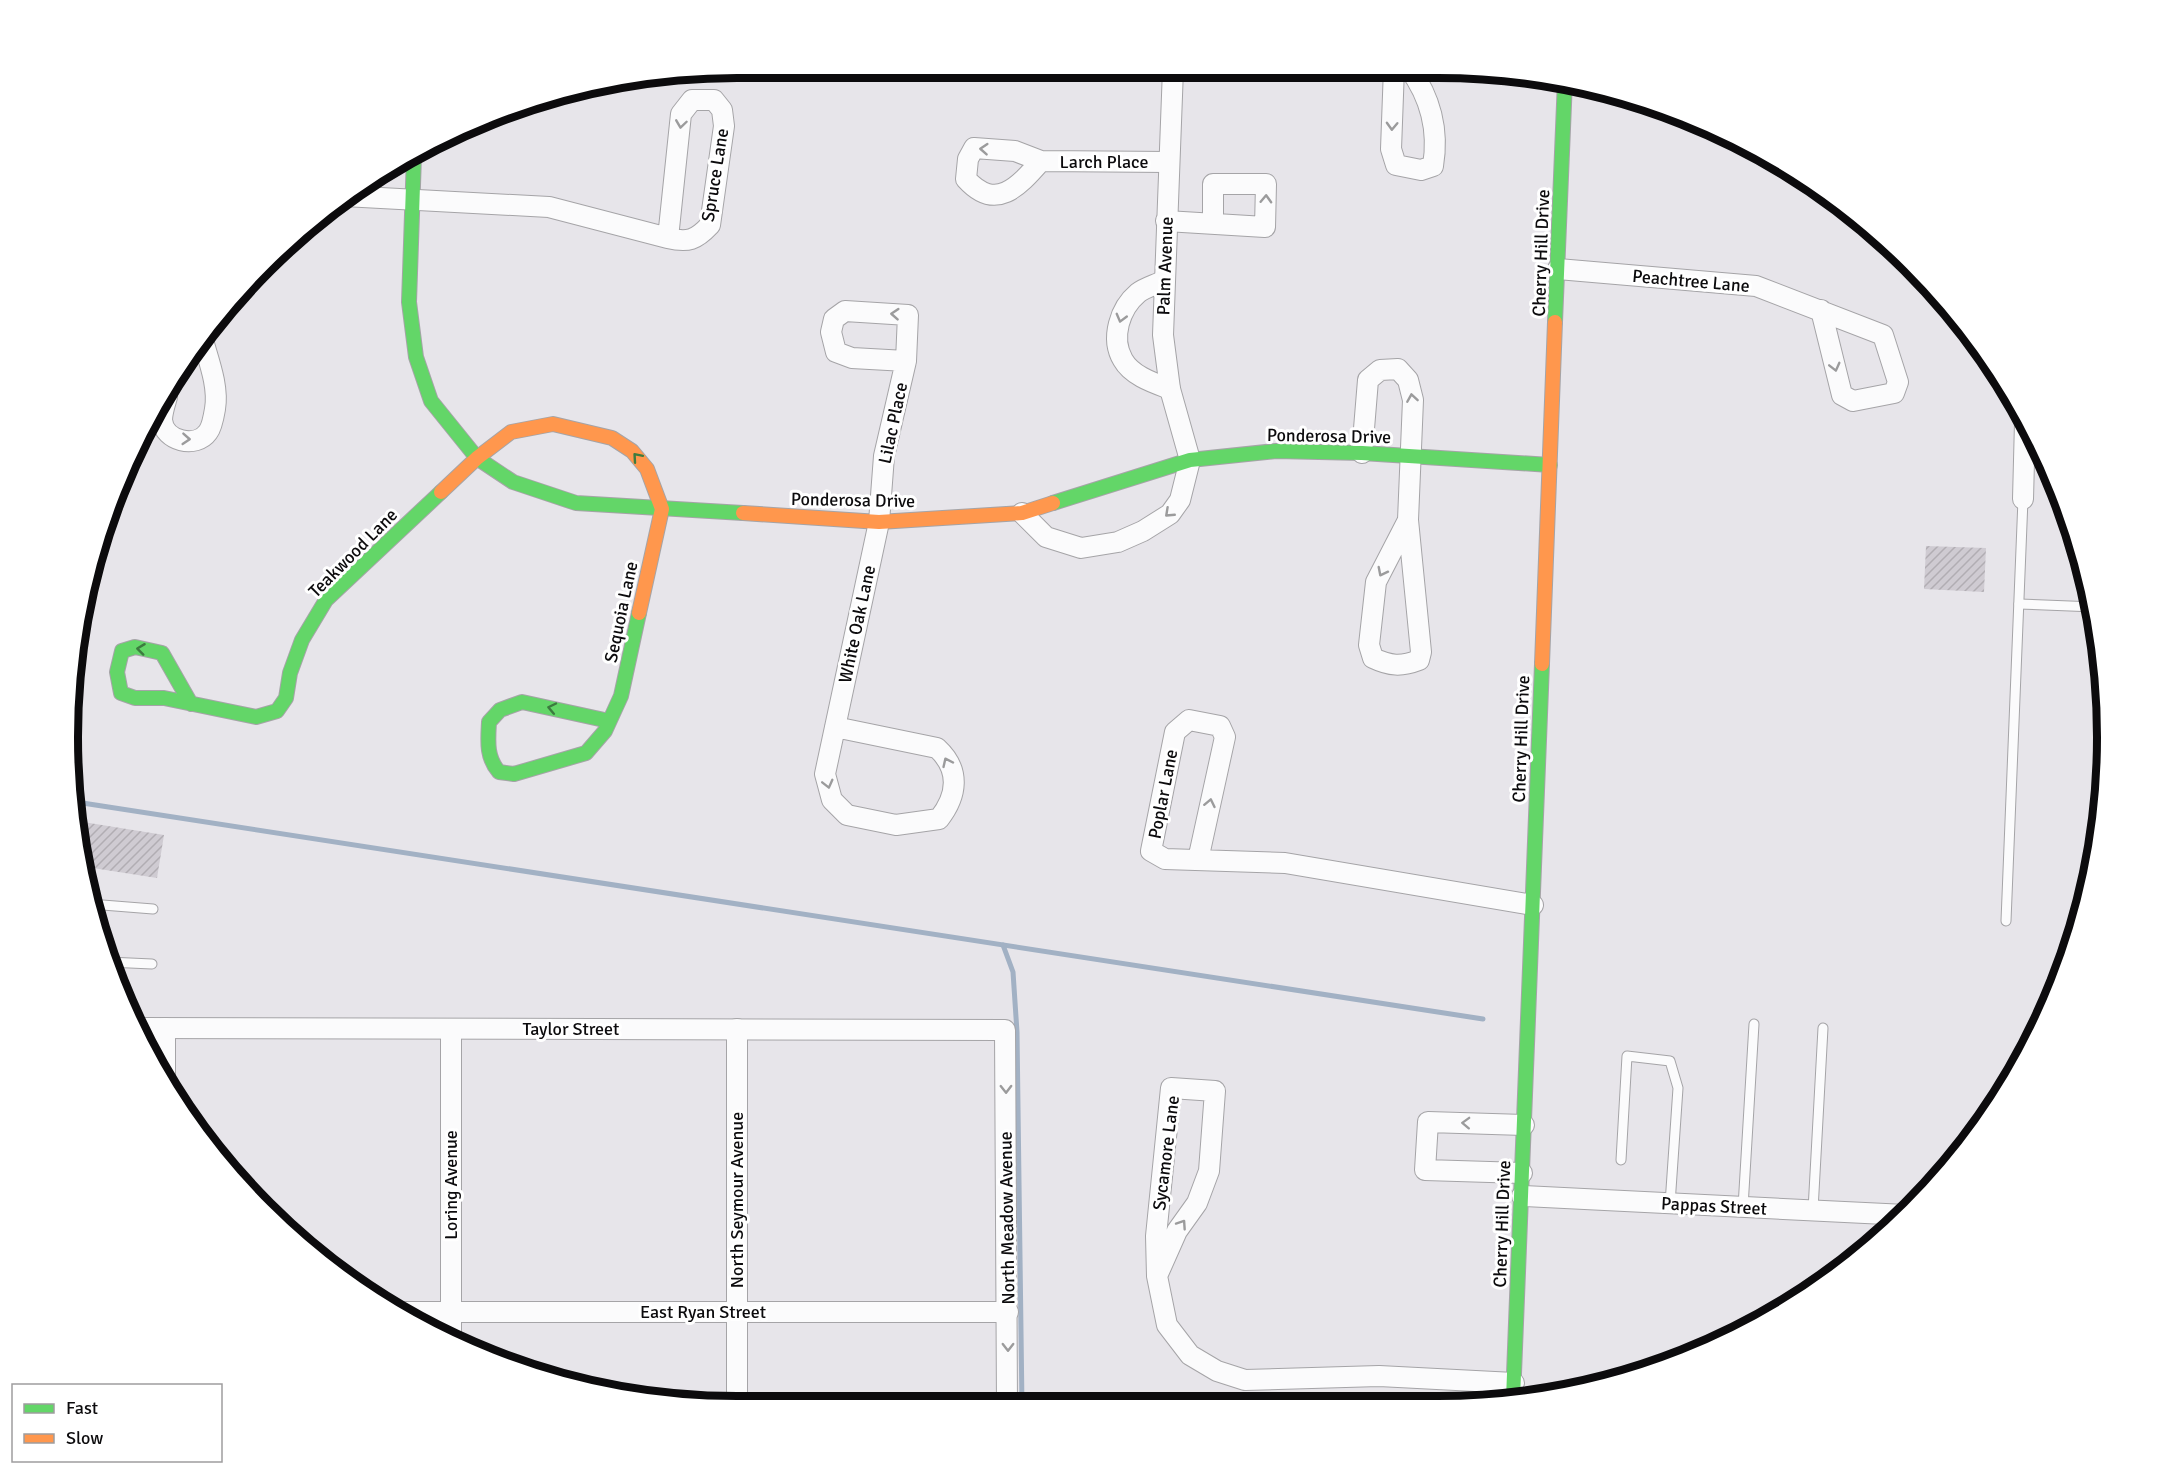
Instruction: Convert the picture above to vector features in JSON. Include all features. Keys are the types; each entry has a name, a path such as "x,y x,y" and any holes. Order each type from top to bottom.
{"street":[{"name":"Palm Avenue","path":"1173,78 1163,281 1163,335 1170,389 1190,460"},
{"path":"1394,78 1391,149 1396,165 1421,171 1433,166 1436,149 1434,117 1417,78"},
{"name":"Cherry Hill Drive","path":"1514,1391 1565,91"},
{"name":"Spruce Lane","path":"360,197 549,207 668,238 684,242 699,238 710,225 724,126 723,110 714,100 692,100 681,114 668,238"},
{"name":"Larch Place","path":"1041,162 1168,162"},
{"name":"Ponderosa Drive","path":"414,163 409,302 416,357 431,401 477,458 513,482 576,503 879,522 1022,513 1190,460 1276,452 1362,453 1550,465"},
{"path":"1166,221 1214,224"},
{"name":"Peachtree Lane","path":"1558,269 1756,286 1821,310 1883,335 1898,382 1894,393 1853,401 1842,395 1821,310"},
{"path":"1163,281 1139,292 1124,308 1116,337 1123,360 1144,379 1170,389"},
{"path":"164,411 162,419 165,431 178,440 196,440 208,432 216,409 214,382 205,349"},
{"name":"Lilac Place","path":"879,522 884,456 906,361"},
{"path":"1362,453 1368,380 1380,370 1398,369 1408,380 1413,400 1408,520 1421,652 1419,660 1405,666 1388,665 1373,658 1369,645 1376,582 1408,520"},
{"path":"477,458 511,432 553,424 612,438 632,451 647,469 662,509"},
{"path":"2023,499 2025,438"},
{"name":"Teakwood Lane","path":"191,704 162,653 135,647 122,651 116,664 117,682 121,693 135,698 164,698 191,704 256,717 277,711 286,698 290,673 302,640 326,600 477,458"},
{"path":"1022,513 1046,537 1081,548 1118,542 1170,514 1180,500 1190,460"},
{"name":"Sequoia Lane","path":"609,721 522,702 500,710 489,723 488,747 491,763 499,772 514,774 586,753 605,731 621,696 662,509"},
{"name":"White Oak Lane","path":"835,727 937,748 947,757 954,782 952,802 939,819 896,825 847,815 832,800 825,774 835,727 879,522"},
{"name":"Poplar Lane","path":"1198,861 1225,737 1220,726 1189,720 1175,732 1151,850 1165,859 1198,861 1285,863 1533,905"},
{"name":"Taylor Street","path":"146,1028 1005,1030"},
{"path":"165,1028 165,1064"},
{"name":"Loring Avenue","path":"451,1029 451,1330"},
{"name":"North Seymour Avenue","path":"737,1029 737,1396"},
{"name":"North Meadow Avenue","path":"1005,1030 1007,1396"},
{"name":"Sycamore Lane","path":"1157,1276 1177,1231 1197,1203 1209,1171 1215,1091 1171,1088 1156,1236 1157,1276 1167,1325 1190,1355 1217,1371 1245,1380 1379,1376 1514,1391"},
{"path":"1522,1173 1425,1170 1428,1122 1524,1125"},
{"name":"Pappas Street","path":"1521,1196 1892,1214"},
{"name":"East Ryan Street","path":"415,1312 1008,1312"}],"lane":[{"path":"2006,921 2023,499"},
{"path":"2019,604 2084,607"},
{"path":"99,904 153,909"},
{"path":"118,962 152,964"},
{"path":"1743,1207 1754,1024"},
{"path":"1813,1210 1823,1028"},
{"path":"1621,1160 1627,1056 1670,1061 1678,1088 1670,1204"}],"building":[{"path":"1926,546 1986,548 1984,592 1924,589"},
{"path":"84,822 164,835 157,878 91,868"}],"waterway":[{"path":"82,803 1483,1019"},
{"path":"1003,945 1013,972 1017,1032 1022,1396"}],"traffic: fast":[{"path":"1555,322 1565,91"},
{"path":"414,163 409,302 416,357 431,401 477,458 513,482 576,503 743,513"},
{"path":"1053,503 1190,460 1276,451 1362,453 1550,465"},
{"path":"191,704 162,653 135,647 122,651 117,672 121,693 135,698 164,698 256,717 277,711 286,698 290,673 302,640 326,600 441,492"},
{"path":"609,721 522,702 500,710 489,722 490,755 499,772 514,774 586,753 605,731 621,696 639,613"},
{"path":"1513,1391 1542,664"}],"traffic: slow":[{"path":"1542,664 1555,322"},
{"path":"441,492 477,458 511,432 553,424 612,438 632,451 647,469 662,509 639,613"},
{"path":"743,513 879,522 1022,513 1053,503"}]}
